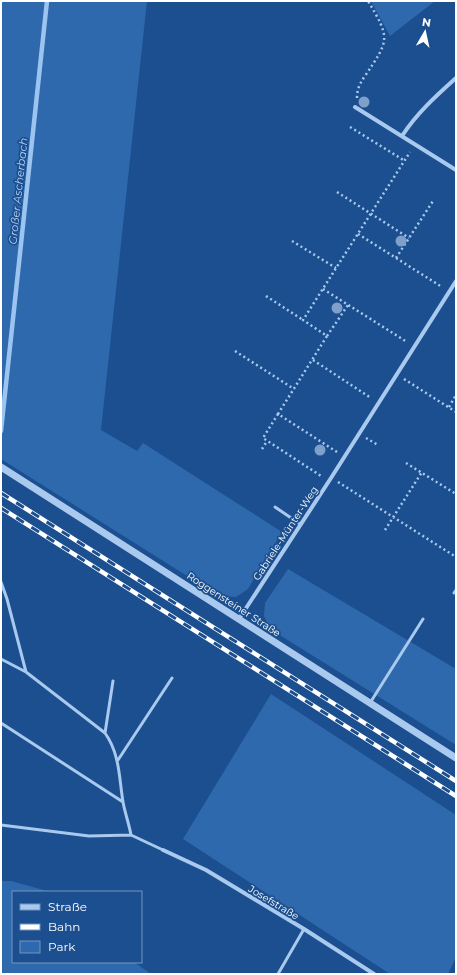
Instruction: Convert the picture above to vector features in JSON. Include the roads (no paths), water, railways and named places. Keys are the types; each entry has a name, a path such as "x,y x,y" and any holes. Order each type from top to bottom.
{"street":[{"path":"402,136 428,103 456,78"},
{"path":"355,106 456,170"},
{"name":"Gabriele-Münter-Weg","path":"239,619 331,478 456,281"},
{"name":"Roggensteiner Straße","path":"1,467 456,758"},
{"name":"Josefstraße","path":"163,850 206,870 304,929 374,974"}],"lane":[{"path":"275,507 300,524"},
{"path":"1,582 7,599 26,672"},
{"path":"370,703 423,618"},
{"path":"1,659 26,672 105,733 111,742 118,760 123,802 132,835"},
{"path":"118,760 172,678"},
{"path":"105,733 113,680"},
{"path":"1,723 123,802"},
{"path":"1,825 89,836 132,835 163,850"},
{"path":"278,974 304,929"}],"waterway":[{"name":"Großer Ascherbach","path":"1,431 47,1"}],"railway":[{"path":"1,493 456,781"},
{"path":"1,508 456,796"}]}
